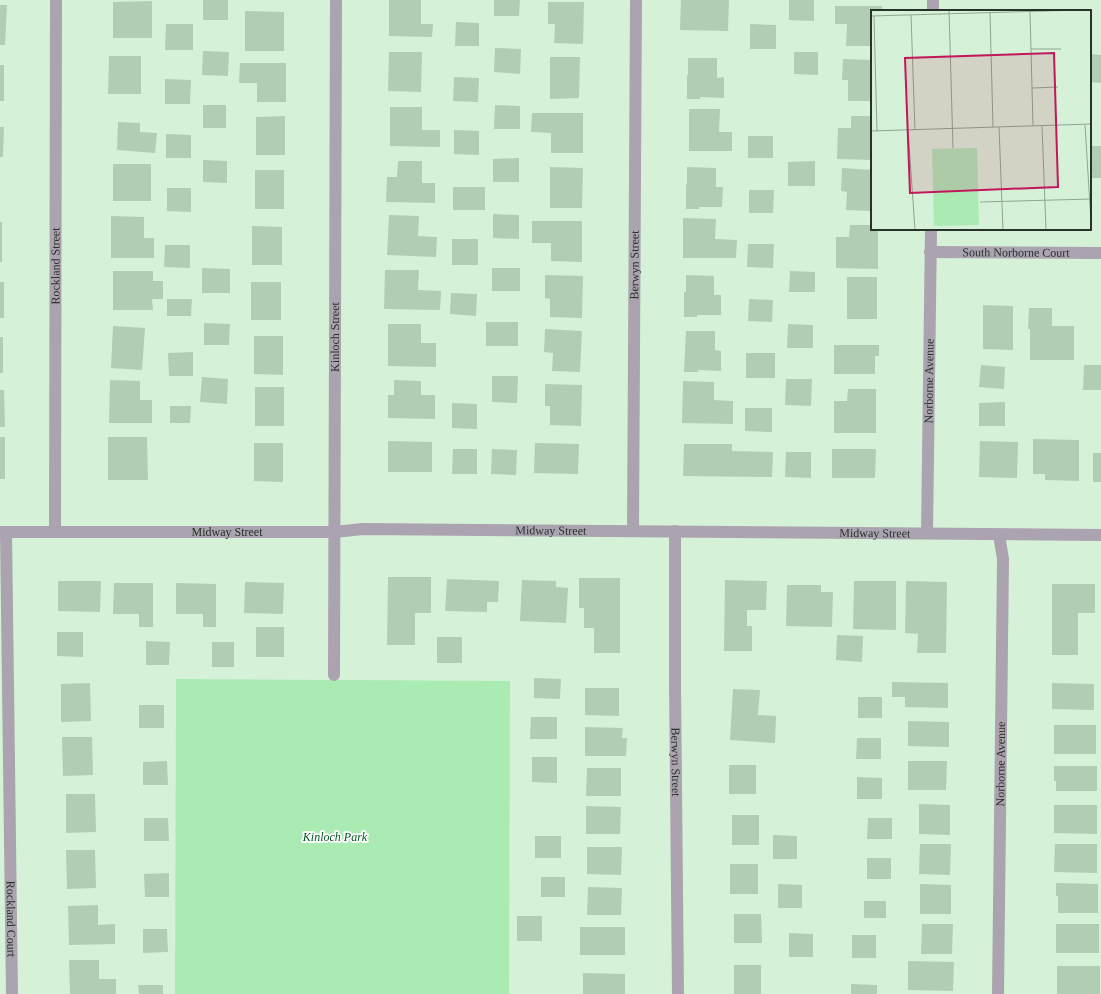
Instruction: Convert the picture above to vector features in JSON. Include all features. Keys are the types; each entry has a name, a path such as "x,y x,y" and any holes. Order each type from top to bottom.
{"street":[{"name":"Rockland Street","path":"55,532 56,0"},
{"name":"Kinloch Street","path":"334,675 336,0"},
{"name":"Berwyn Street","path":"633,530 636,0"},
{"name":"Norborne Avenue","path":"927,533 931,230"},
{"name":"South Norborne Court","path":"930,252 1101,253"},
{"name":"Midway Street","path":"3,532 335,532 363,529 1101,535"},
{"name":"Berwyn Street","path":"675,531 678,994"},
{"name":"Rockland Court","path":"3,532 12,994"},
{"name":"Norborne Avenue","path":"998,994 1003,559 999,535"}],"green space":[{"name":"Kinloch Park","path":"176,679 510,681 509,994 175,994"}],"building":[{"path":"203,0 228,0 228,20 203,20"},
{"path":"389,0 421,0 421,24 433,24 432,37 389,36"},
{"path":"494,0 520,0 519,16 494,16"},
{"path":"681,0 729,0 728,31 680,30"},
{"path":"789,0 814,0 814,21 789,20"},
{"path":"152,1 152,38 113,38 113,2"},
{"path":"548,2 584,2 583,44 554,43 555,24 548,24"},
{"path":"0,5 7,5 5,45 0,45"},
{"path":"835,6 882,6 882,10 871,10 871,46 846,46 847,24 835,24"},
{"path":"245,11 284,12 284,51 245,51"},
{"path":"456,22 479,23 479,46 455,46"},
{"path":"166,24 193,24 193,50 165,50"},
{"path":"750,24 776,25 776,49 750,49"},
{"path":"495,48 521,49 520,74 494,72"},
{"path":"203,51 229,52 228,76 202,75"},
{"path":"389,52 422,52 421,92 388,91"},
{"path":"794,52 818,52 818,75 794,74"},
{"path":"1091,54 1101,55 1101,83 1091,82"},
{"path":"109,56 141,56 141,94 108,94"},
{"path":"550,57 580,57 579,98 550,99"},
{"path":"688,58 717,58 717,78 724,77 724,98 700,97 700,99 687,99"},
{"path":"843,59 871,60 871,101 848,101 848,80 842,80"},
{"path":"240,63 286,63 286,102 257,102 257,83 239,83"},
{"path":"0,65 4,65 4,101 0,101"},
{"path":"454,77 479,78 478,102 453,101"},
{"path":"165,79 191,80 190,104 165,104"},
{"path":"203,105 226,105 226,128 203,128"},
{"path":"495,105 520,106 520,129 494,129"},
{"path":"390,107 422,107 422,130 440,130 440,147 390,146"},
{"path":"689,109 720,109 719,132 732,132 732,151 689,151"},
{"path":"532,113 583,113 583,153 551,153 551,133 531,132"},
{"path":"285,116 285,155 256,155 256,117"},
{"path":"851,116 871,116 871,160 837,159 838,128 851,128"},
{"path":"118,122 140,123 140,132 157,133 155,153 117,150"},
{"path":"0,127 4,127 3,157 0,157"},
{"path":"454,130 479,131 479,155 454,154"},
{"path":"166,134 191,135 191,158 166,158"},
{"path":"748,136 773,136 773,158 748,158"},
{"path":"1091,146 1101,146 1101,178 1091,178"},
{"path":"519,158 519,182 493,182 493,159"},
{"path":"203,160 227,161 227,183 203,182"},
{"path":"398,161 422,161 422,183 435,183 435,203 386,202 387,177 397,177"},
{"path":"815,161 815,186 788,186 788,162"},
{"path":"113,164 151,164 151,201 113,201"},
{"path":"550,167 583,168 582,208 550,208"},
{"path":"687,167 716,168 716,187 723,187 722,207 699,207 699,209 686,209"},
{"path":"842,168 871,170 871,211 846,210 847,192 841,191"},
{"path":"255,170 284,170 284,209 255,209"},
{"path":"453,187 485,187 485,210 453,210"},
{"path":"167,188 191,188 191,212 167,211"},
{"path":"749,190 774,190 773,213 749,213"},
{"path":"493,214 519,215 519,239 493,238"},
{"path":"389,215 419,216 418,236 437,237 436,257 387,255"},
{"path":"111,216 144,217 144,238 154,238 154,258 111,258"},
{"path":"683,218 716,219 715,239 737,240 736,258 683,258"},
{"path":"532,221 582,221 582,262 551,261 551,243 532,243"},
{"path":"0,222 2,222 2,262 0,262"},
{"path":"850,225 871,225 871,230 878,230 878,269 836,268 836,237 849,237"},
{"path":"252,226 282,227 282,265 252,265"},
{"path":"452,239 478,239 478,265 452,265"},
{"path":"748,244 774,244 773,268 747,267"},
{"path":"165,245 190,245 190,268 164,267"},
{"path":"202,268 230,269 230,293 202,293"},
{"path":"492,268 520,268 520,291 492,291"},
{"path":"385,270 419,270 418,290 441,291 440,310 384,309"},
{"path":"113,271 153,271 153,281 163,281 163,299 152,299 153,310 113,310"},
{"path":"790,271 815,272 815,292 789,292"},
{"path":"545,275 583,276 582,318 550,317 550,299 545,298"},
{"path":"686,275 714,276 714,295 721,295 721,315 697,315 697,317 684,317"},
{"path":"847,277 877,277 877,319 847,319"},
{"path":"0,282 4,282 4,318 0,318"},
{"path":"251,282 281,282 281,320 251,320"},
{"path":"451,293 477,294 476,316 450,314"},
{"path":"167,299 192,299 191,316 167,316"},
{"path":"749,299 773,300 772,322 748,321"},
{"path":"983,305 1013,306 1013,350 983,349"},
{"path":"1029,308 1052,308 1052,326 1074,326 1074,360 1030,360 1030,329 1028,329"},
{"path":"486,322 518,322 518,346 486,346"},
{"path":"204,323 230,324 229,345 204,345"},
{"path":"388,324 421,324 421,343 436,343 436,367 388,366"},
{"path":"788,324 813,325 813,348 787,348"},
{"path":"113,326 145,328 142,370 111,368"},
{"path":"545,329 582,331 580,372 552,371 553,353 544,352"},
{"path":"686,331 715,331 715,350 721,351 721,371 698,370 698,372 684,372"},
{"path":"254,336 283,336 283,375 254,374"},
{"path":"0,337 3,337 3,373 0,373"},
{"path":"834,345 879,345 879,356 875,356 875,374 834,374"},
{"path":"193,352 193,376 169,376 168,353"},
{"path":"746,353 775,353 775,378 746,378"},
{"path":"981,365 1005,367 1004,389 979,387"},
{"path":"1084,365 1101,365 1101,390 1083,390"},
{"path":"492,376 518,376 517,403 492,402"},
{"path":"202,377 228,379 227,404 200,402"},
{"path":"786,379 812,379 811,406 785,405"},
{"path":"110,380 140,381 140,400 152,400 152,423 109,423"},
{"path":"394,380 421,381 421,395 435,395 435,419 388,418 388,395 394,395"},
{"path":"683,381 714,382 714,400 733,401 733,424 682,423"},
{"path":"545,384 582,385 581,426 550,425 550,406 545,406"},
{"path":"255,387 284,387 284,426 255,426"},
{"path":"848,389 876,389 876,433 834,433 834,401 847,401"},
{"path":"0,390 4,390 5,427 0,427"},
{"path":"1005,402 1005,426 979,426 979,403"},
{"path":"452,403 477,404 477,429 452,428"},
{"path":"170,406 191,406 190,423 170,423"},
{"path":"745,408 772,408 772,432 745,431"},
{"path":"0,437 5,437 5,479 0,479"},
{"path":"108,437 147,437 148,480 108,480"},
{"path":"1033,439 1079,440 1079,481 1045,480 1045,474 1033,474"},
{"path":"388,441 432,442 432,472 388,472"},
{"path":"980,441 1018,442 1017,478 979,477"},
{"path":"254,443 283,443 283,482 254,481"},
{"path":"535,443 579,444 578,474 534,473"},
{"path":"684,444 732,444 732,451 773,452 772,477 683,476"},
{"path":"453,449 477,449 477,474 452,474"},
{"path":"492,449 517,450 516,475 491,474"},
{"path":"832,449 876,449 875,478 832,478"},
{"path":"786,452 811,452 811,478 785,477"},
{"path":"1093,453 1101,453 1101,482 1093,482"},
{"path":"388,577 431,577 431,613 415,613 415,645 387,645"},
{"path":"579,578 620,578 620,653 594,653 594,628 584,628 584,608 579,608"},
{"path":"447,579 499,581 498,602 487,602 487,612 445,611"},
{"path":"522,580 556,581 556,587 568,588 566,623 520,621"},
{"path":"725,580 767,581 766,610 747,610 747,626 752,626 752,651 724,651"},
{"path":"58,581 101,581 100,612 58,611"},
{"path":"854,581 896,581 896,630 853,629"},
{"path":"906,581 947,582 946,653 917,653 918,634 905,633"},
{"path":"245,582 284,583 283,614 244,613"},
{"path":"114,583 153,583 153,627 139,627 139,614 113,614"},
{"path":"176,583 216,584 216,627 203,627 203,614 176,614"},
{"path":"1052,584 1095,584 1095,613 1078,613 1078,655 1052,655"},
{"path":"787,585 821,585 821,592 833,592 832,627 786,626"},
{"path":"256,627 284,627 284,657 256,657"},
{"path":"57,632 83,632 83,657 57,656"},
{"path":"837,635 863,636 862,662 836,660"},
{"path":"437,637 462,637 462,663 437,663"},
{"path":"146,641 170,642 169,665 146,665"},
{"path":"212,642 234,642 234,667 212,667"},
{"path":"534,678 561,679 560,699 534,698"},
{"path":"892,682 948,683 948,708 905,707 905,697 892,697"},
{"path":"90,683 91,721 61,722 61,684"},
{"path":"1052,683 1094,684 1094,710 1052,709"},
{"path":"585,688 619,688 619,716 585,715"},
{"path":"733,689 760,690 758,715 776,716 775,743 730,740"},
{"path":"858,697 882,697 882,718 858,718"},
{"path":"139,705 164,705 164,728 139,728"},
{"path":"531,717 557,717 557,739 530,739"},
{"path":"908,721 949,722 949,747 908,746"},
{"path":"1054,725 1096,725 1096,754 1054,754"},
{"path":"585,727 623,728 622,738 627,738 626,756 585,756"},
{"path":"62,737 92,737 93,775 63,776"},
{"path":"857,738 881,738 881,759 856,759"},
{"path":"532,757 557,757 557,783 532,782"},
{"path":"167,761 168,785 143,785 143,762"},
{"path":"908,761 947,761 946,790 908,790"},
{"path":"729,765 756,765 756,794 729,794"},
{"path":"1054,766 1097,766 1097,791 1056,791"},
{"path":"587,768 621,768 621,796 586,796"},
{"path":"857,777 882,778 882,799 857,799"},
{"path":"66,794 95,794 96,832 66,833"},
{"path":"919,804 950,805 950,835 919,834"},
{"path":"1054,805 1097,805 1097,834 1054,833"},
{"path":"586,806 621,807 620,834 586,834"},
{"path":"732,815 759,815 759,845 732,845"},
{"path":"144,818 168,818 169,841 144,841"},
{"path":"868,818 892,818 892,839 867,839"},
{"path":"773,835 797,836 797,859 773,859"},
{"path":"535,836 561,836 561,858 535,858"},
{"path":"920,844 951,844 950,875 919,874"},
{"path":"1055,844 1097,844 1097,873 1054,872"},
{"path":"587,847 622,847 621,875 587,874"},
{"path":"66,850 95,850 96,888 67,889"},
{"path":"867,858 891,858 891,879 867,879"},
{"path":"730,864 758,864 758,894 730,894"},
{"path":"169,873 169,897 145,897 144,874"},
{"path":"541,877 565,877 565,897 541,897"},
{"path":"1056,883 1098,884 1098,913 1058,913"},
{"path":"778,884 802,885 802,908 778,908"},
{"path":"920,884 951,885 951,914 920,914"},
{"path":"588,887 622,888 621,915 587,915"},
{"path":"864,901 886,901 886,918 864,918"},
{"path":"98,905 98,925 115,924 115,944 69,945 68,906"},
{"path":"734,914 761,914 762,943 734,943"},
{"path":"517,916 542,916 542,941 517,941"},
{"path":"922,924 953,924 952,954 921,954"},
{"path":"1056,924 1099,924 1099,953 1056,953"},
{"path":"580,927 625,927 625,955 580,955"},
{"path":"143,929 167,929 168,952 143,953"},
{"path":"789,933 813,934 813,957 789,957"},
{"path":"852,935 876,935 876,958 852,958"},
{"path":"69,960 99,960 99,979 116,979 116,994 70,994"},
{"path":"908,961 954,962 953,991 908,990"},
{"path":"734,965 761,965 761,994 734,994"},
{"path":"1057,966 1100,966 1100,994 1057,994"},
{"path":"583,973 625,974 625,994 583,994"},
{"path":"851,984 877,985 877,994 851,994"},
{"path":"138,985 163,985 163,994 139,994"}]}
